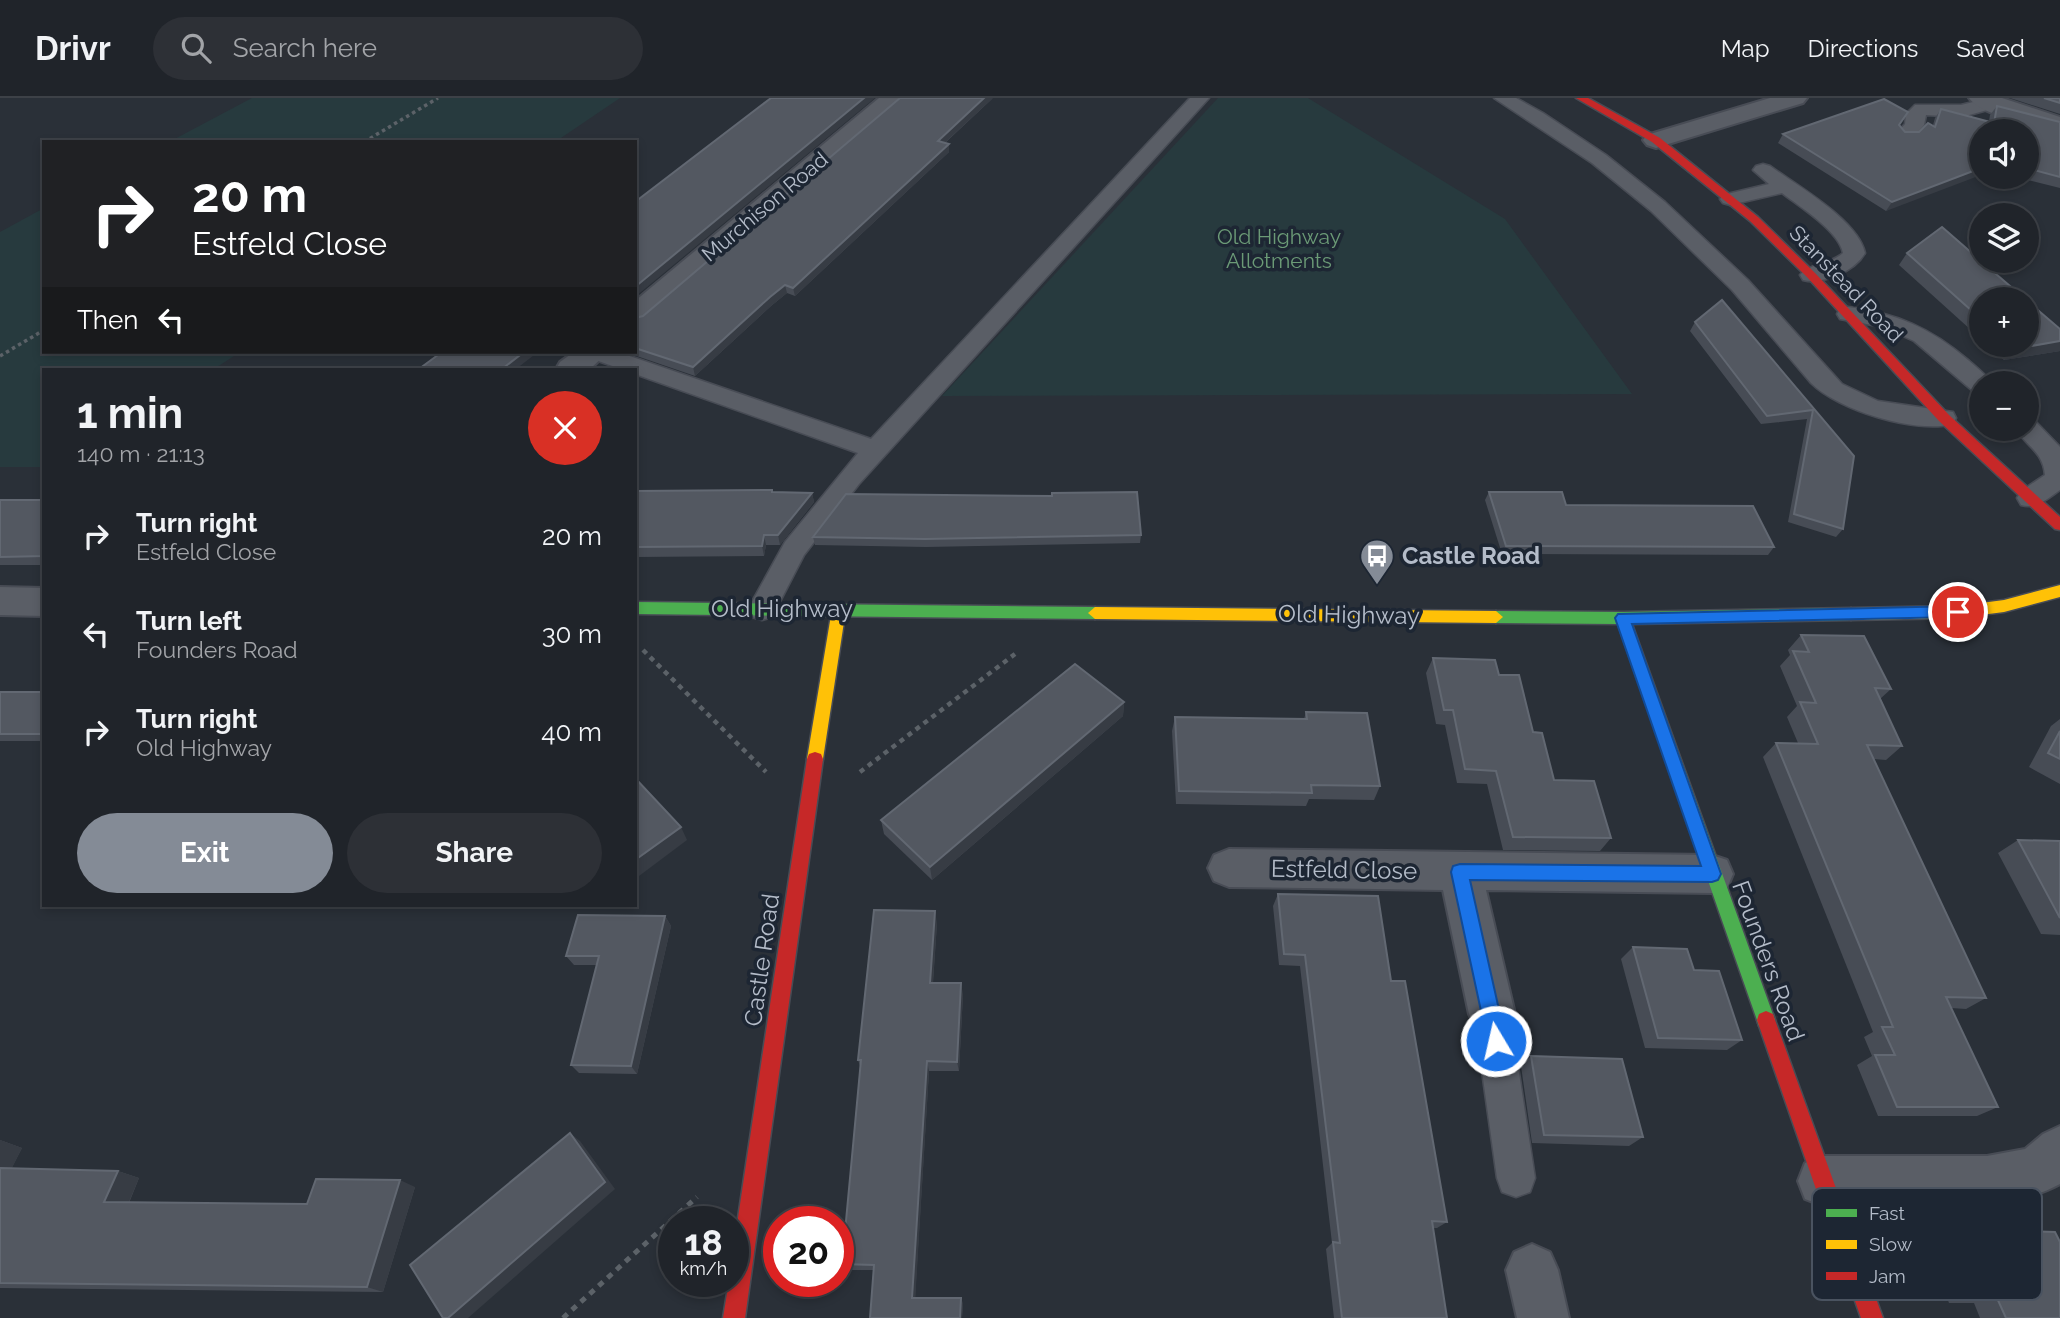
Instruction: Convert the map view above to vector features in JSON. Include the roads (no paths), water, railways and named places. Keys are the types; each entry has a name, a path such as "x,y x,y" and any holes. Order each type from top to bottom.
{"street":[{"name":"Murchison Road","path":"637,314 894,98"},
{"path":"1656,140 1795,98"},
{"name":"Stanstead Road","path":"1591,100 1656,140 1730,199 1811,275 1944,418 2060,525"},
{"path":"1986,100 2060,124"},
{"path":"572,368 591,354"},
{"name":"Old Highway","path":"637,608 1623,618 1958,612 2004,606 2060,591"},
{"path":"0,601 42,602"},
{"name":"Castle Road","path":"734,1318 806,812 839,609"},
{"name":"Founders Road","path":"1623,618 1826,1188"},
{"name":"Estfeld Close","path":"1229,868 1712,874"},
{"path":"1460,872 1492,1014"},
{"path":"1823,1181 1987,1181 2038,1170 2060,1152"},
{"name":"Founders Road","path":"1866,1300 1872,1318"}],"lane":[{"path":"762,609 778,576 805,534 875,450 1200,98"},
{"path":"1503,98 1570,138 1640,191 1740,284 1820,378 1839,394 1870,407 1905,415 1944,418"},
{"path":"1906,134 1914,125 1915,114 1922,108 1962,111 1986,100"},
{"path":"1763,170 1843,231 1854,246 1855,252 1851,258 1811,275"},
{"path":"1730,199 1784,187"},
{"path":"1848,314 1888,319 1912,328 1937,345 1969,374"},
{"path":"600,354 875,450"},
{"path":"2030,499 2058,479 2056,458 2039,438"},
{"path":"1492,1014 1516,1178"}],"place":[{"name":"Castle Road","path":"1377,586"}],"park label":[{"name":"Old Highway Allotments","path":"1279,249"}]}
